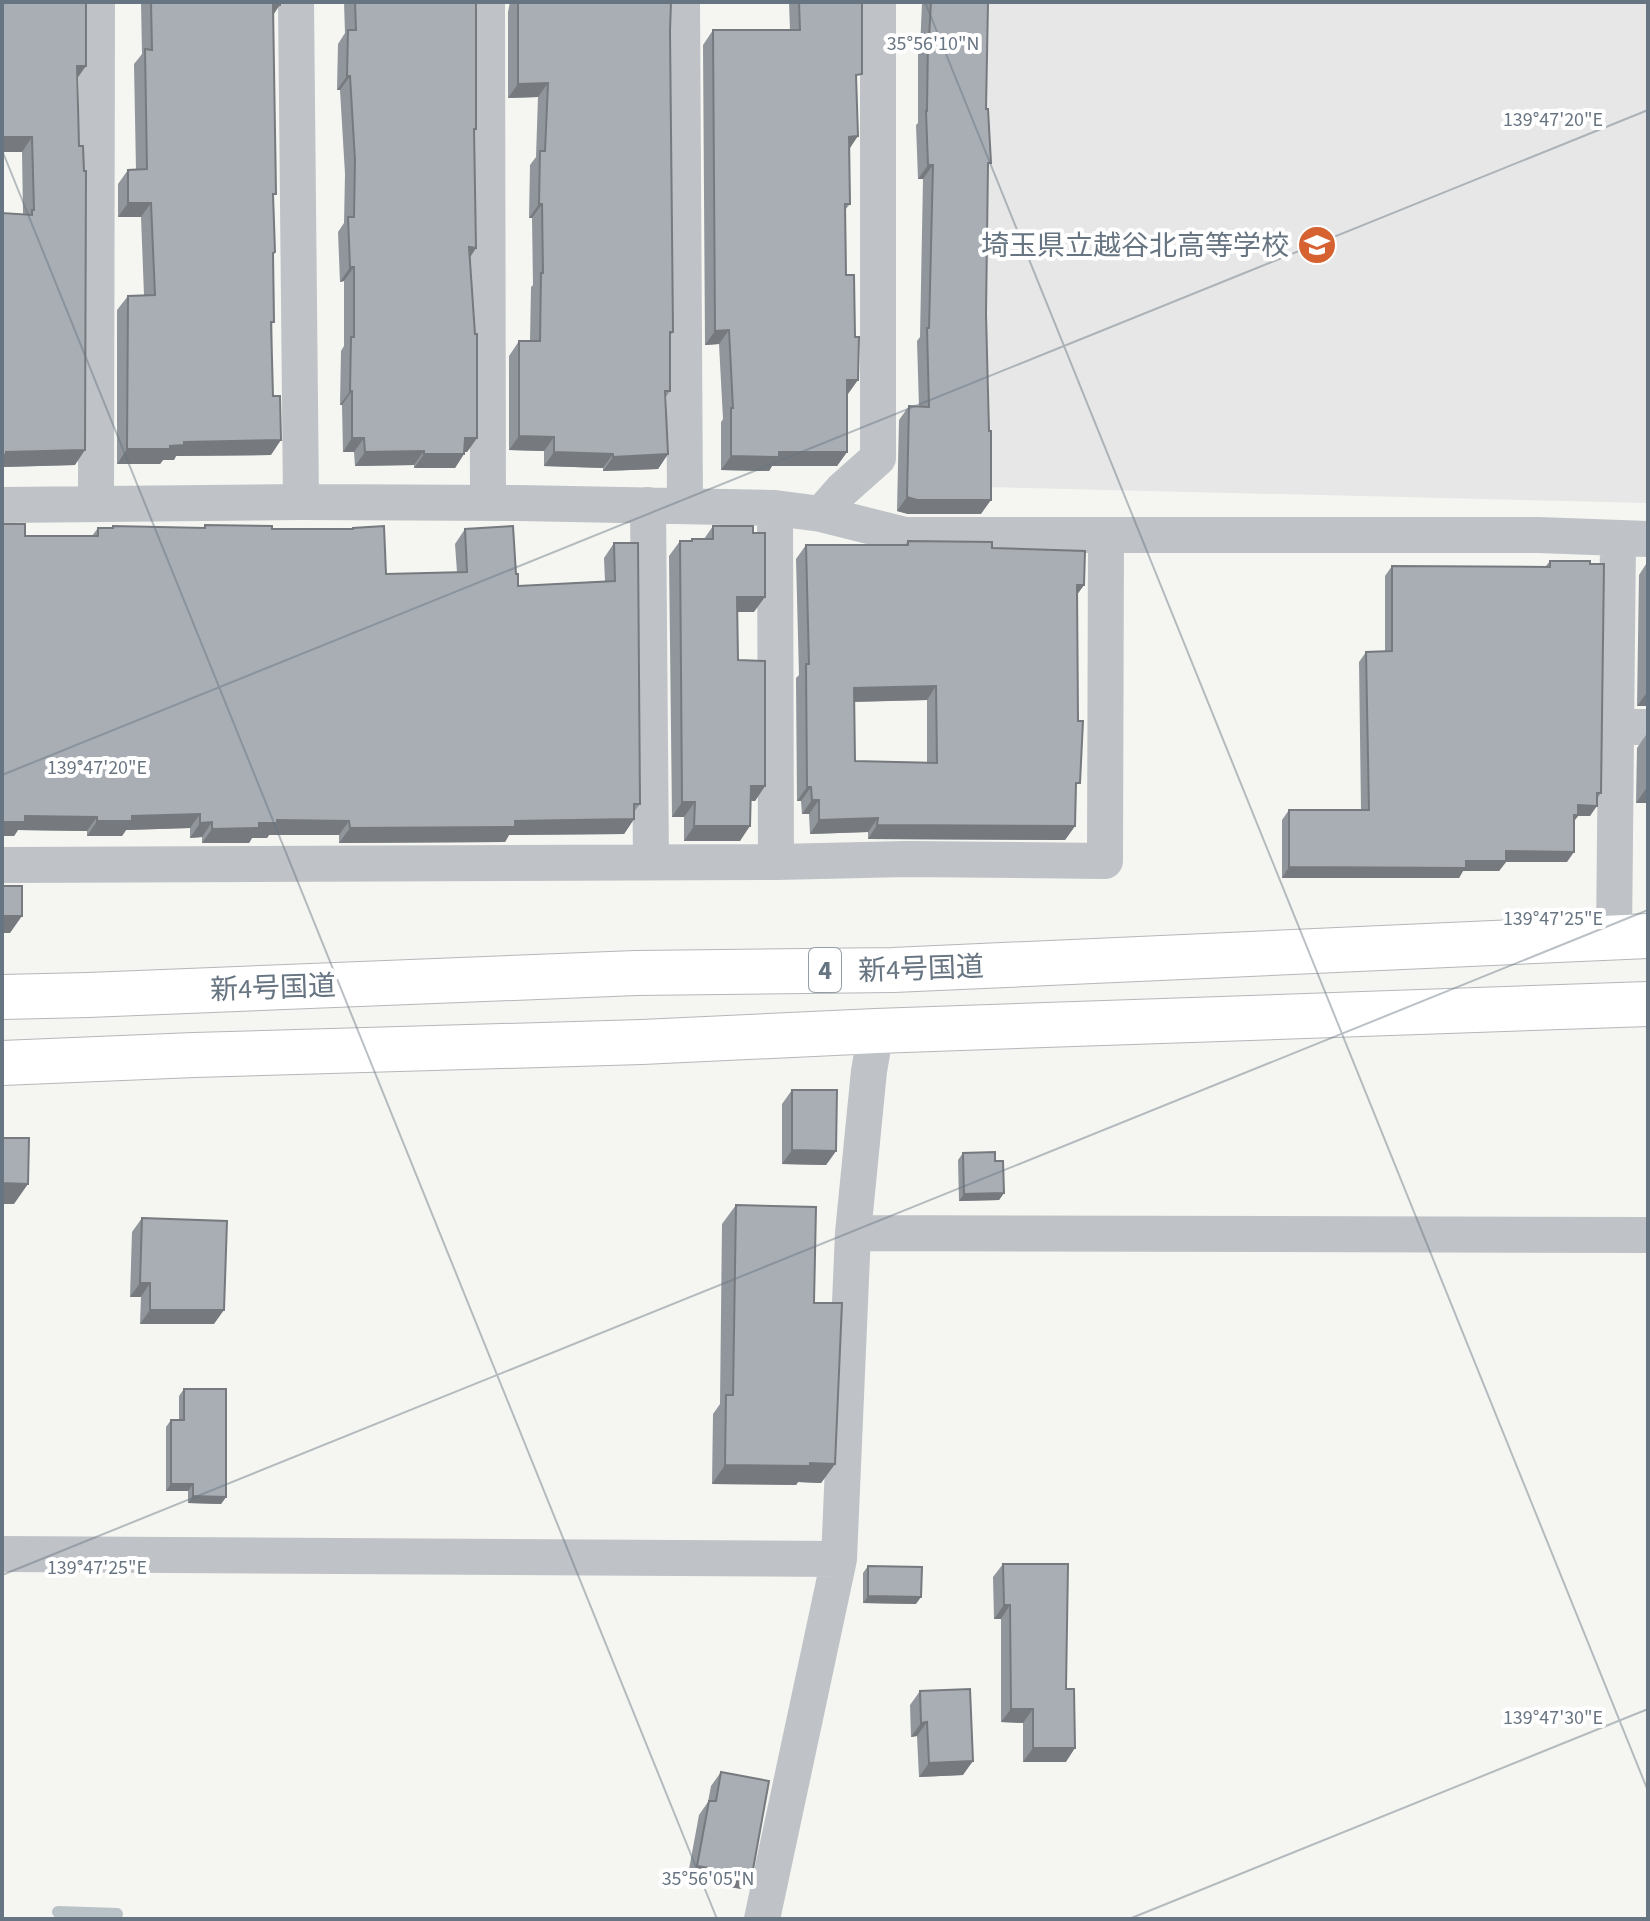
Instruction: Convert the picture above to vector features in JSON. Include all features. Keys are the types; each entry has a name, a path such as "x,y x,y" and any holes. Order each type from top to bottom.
{"highway":[{"name":"新4号国道","path":"2,997 636,973 893,970 1631,937"},
{"name":"4","path":"2,1063 1648,1004"}],"street":[{"path":"96,504 97,2"},
{"path":"296,2 301,502"},
{"path":"487,2 488,503"},
{"path":"682,2 685,506"},
{"path":"821,514 842,490 878,458 878,2"},
{"path":"2,505 301,502 648,505 775,508 821,514 905,535 1538,535 1633,539 1631,937"},
{"path":"648,505 651,862"},
{"path":"775,508 776,862"},
{"path":"2,865 907,859 1105,861 1106,535"},
{"path":"762,1918 839,1559 853,1233 869,1071 876,1031"},
{"path":"853,1233 1648,1235"},
{"path":"2,1554 839,1559"}],"shaded area":[{"name":"埼玉県立越谷北高等学校","path":"986,2 1648,2 1648,503 987,487"}],"building":[{"path":"2,2 86,2 86,66 77,66 79,146 83,146 86,171 85,450 2,454 2,213 32,215 34,210 32,137 2,137"},
{"path":"151,2 280,2 280,5 273,5 276,194 273,194 274,322 271,322 273,396 280,396 281,440 184,442 184,445 170,446 170,449 127,449 128,296 155,295 151,203 128,203 128,170 147,169 145,49 152,50"},
{"path":"355,2 476,2 476,248 469,247 477,334 477,438 465,438 464,454 365,452 364,438 352,438 350,391 354,267 350,267 348,217 354,217 355,160 350,76 347,76 348,30 356,30"},
{"path":"518,2 671,2 673,332 670,332 670,391 665,391 668,454 613,457 613,454 554,452 554,437 519,436 519,341 540,341 543,273 540,151 545,151 548,83 518,84"},
{"path":"799,2 862,2 862,74 856,75 858,136 849,137 850,204 845,204 846,275 854,275 855,337 859,337 858,380 847,380 847,452 779,452 779,457 731,456 733,408 729,330 715,331 713,30 800,30"},
{"path":"931,2 988,2 986,109 991,163 988,163 986,314 991,500 917,500 907,497 909,406 929,407 927,328 933,165 928,165 926,111"},
{"path":"2,524 25,524 25,536 98,536 98,528 113,526 353,529 384,526 386,574 467,572 465,529 513,526 518,586 615,581 614,543 638,543 640,804 634,804 634,819 515,821 515,827 350,828 349,821 277,820 277,823 259,823 259,828 212,829 212,822 200,823 200,814 132,816 132,821 25,816 25,822 2,822"},
{"path":"713,526 753,526 753,533 765,533 765,597 737,597 738,660 765,661 765,786 751,786 750,826 694,826 695,802 682,802 680,541 713,539"},
{"path":"908,541 992,542 992,548 1085,551 1084,585 1077,585 1078,721 1083,721 1075,826 877,825 878,818 819,820 819,800 812,800 811,787 807,787 806,664 809,664 806,545 908,545","holes":["936,686 937,763 855,761 854,688"]},
{"path":"1550,561 1604,564 1601,793 1597,793 1597,806 1578,805 1578,815 1574,815 1574,852 1506,851 1506,861 1466,861 1466,868 1289,867 1289,810 1369,810 1366,652 1392,651 1392,566 1550,567"},
{"path":"2,886 22,886 22,916 2,916"},
{"path":"792,1090 837,1090 836,1151 792,1150"},
{"path":"2,1138 29,1138 28,1184 2,1183"},
{"path":"995,1152 995,1161 1003,1161 1004,1193 964,1194 963,1153"},
{"path":"736,1205 816,1207 814,1303 842,1303 835,1464 725,1465 726,1395 733,1395"},
{"path":"142,1218 227,1221 224,1310 150,1310 150,1283 140,1283"},
{"path":"184,1389 226,1389 226,1497 193,1496 193,1484 171,1484 171,1420 184,1420"},
{"path":"1003,1564 1068,1564 1066,1689 1074,1689 1075,1748 1033,1748 1033,1709 1011,1709 1010,1605 1004,1605"},
{"path":"868,1566 922,1567 921,1597 868,1596"},
{"path":"2,1611 3,1611 2,1721"},
{"path":"970,1689 973,1761 929,1763 927,1722 921,1723 920,1691"},
{"path":"721,1772 769,1781 752,1875 697,1866 709,1801 716,1801"}],"waterway":[{"path":"58,1912 117,1914"}],"place":[{"name":"埼玉県立越谷北高等学校","path":"1317,245"}]}
